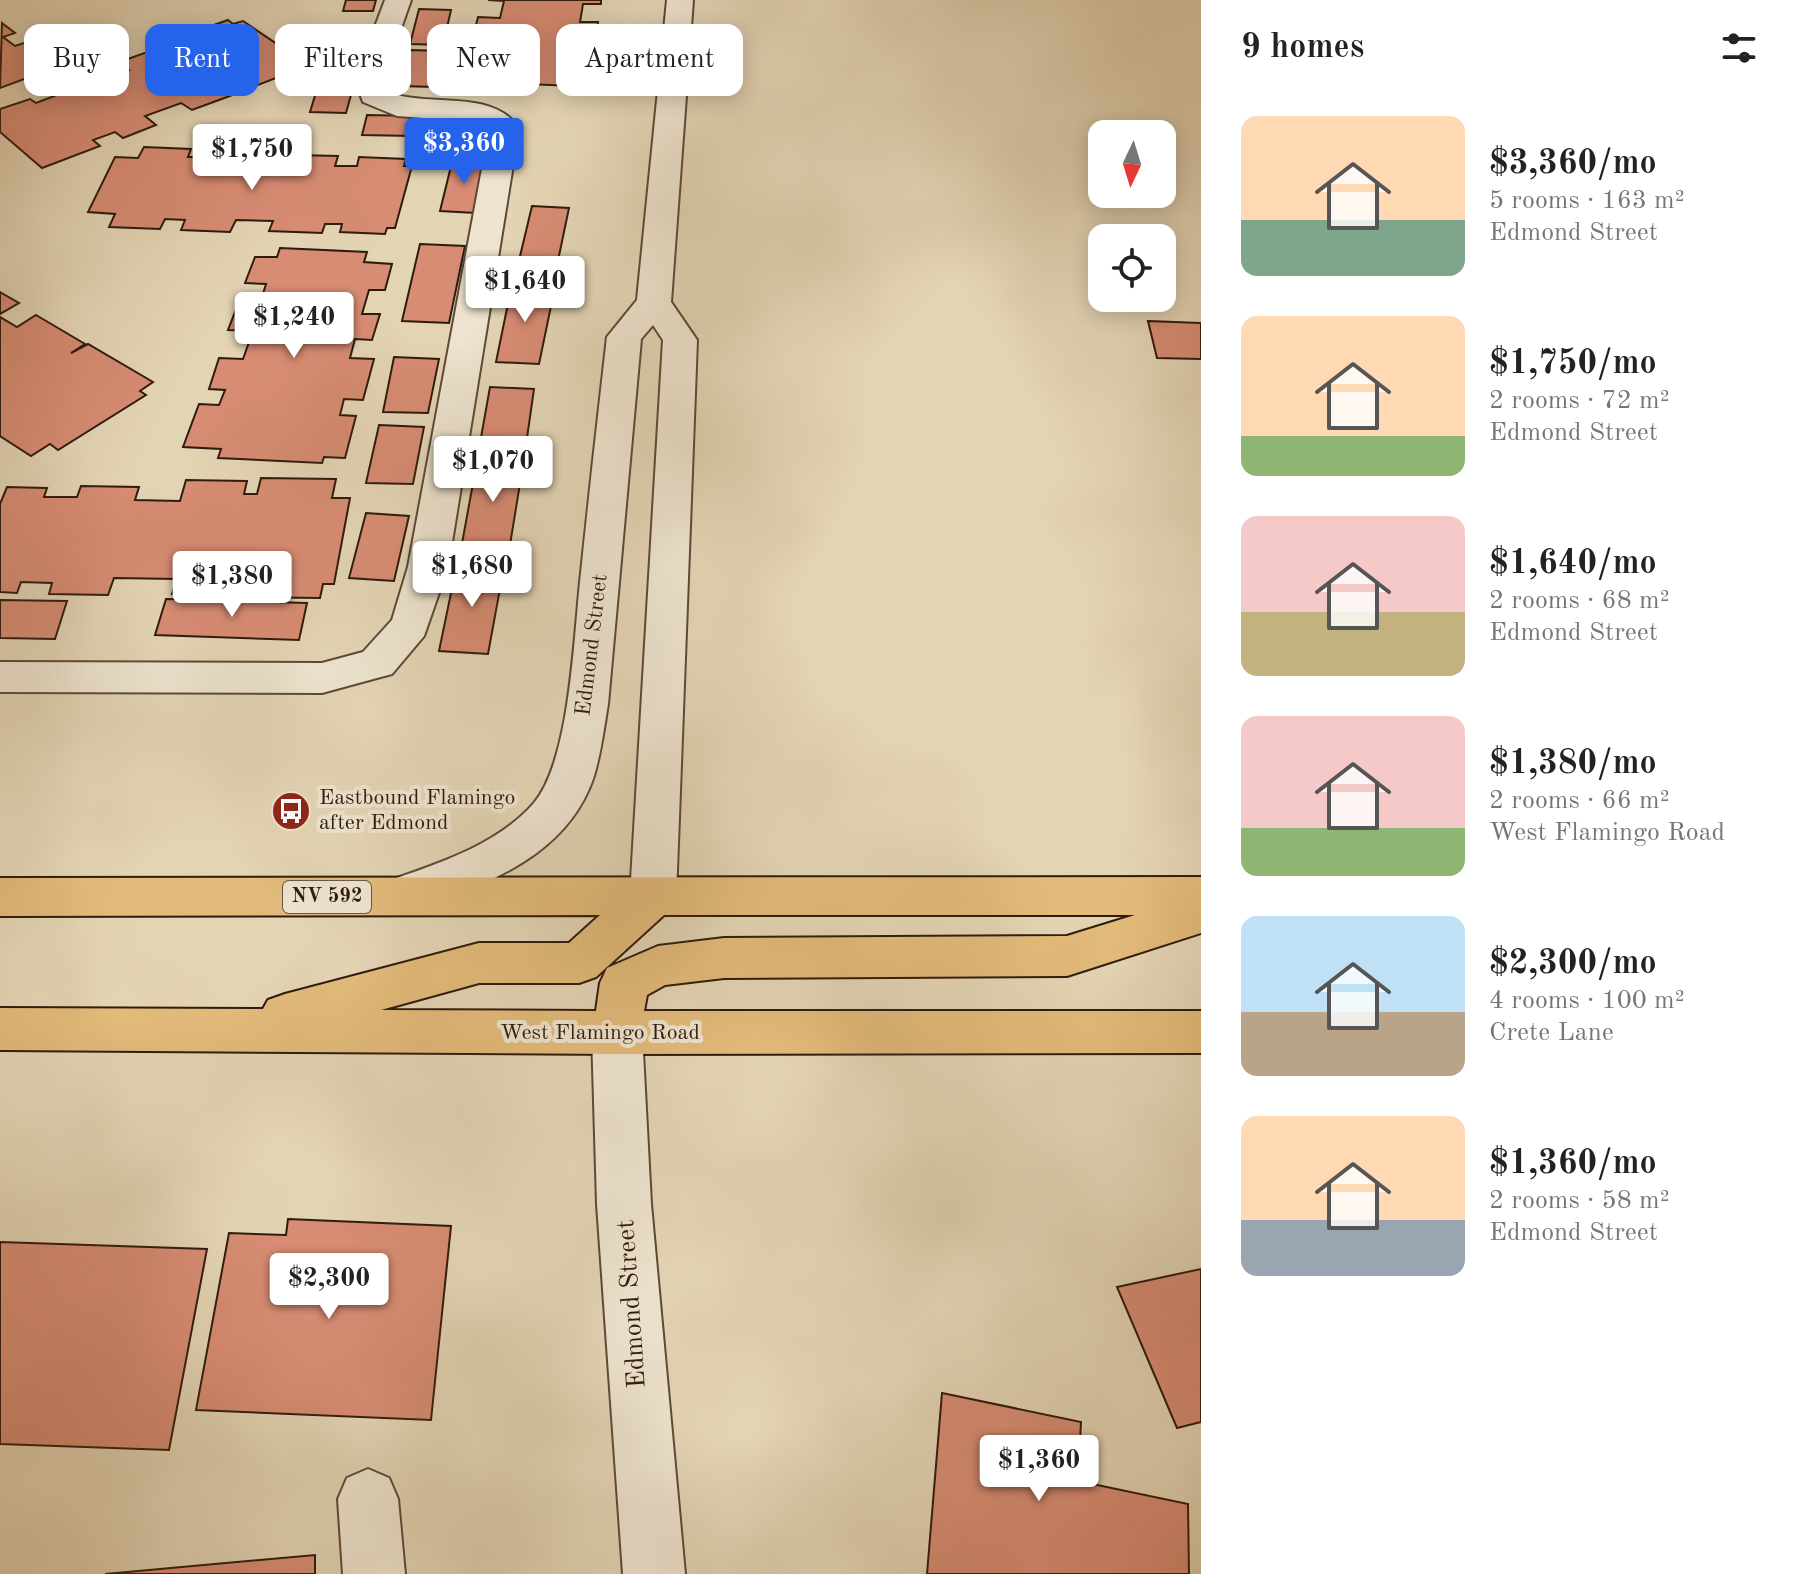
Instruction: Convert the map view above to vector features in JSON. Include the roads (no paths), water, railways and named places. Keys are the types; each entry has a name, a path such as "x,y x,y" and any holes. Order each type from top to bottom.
{"main road":[{"name":"NV 592","path":"0,897 1201,896"},
{"path":"232,1029 479,963 579,963 653,897"},
{"path":"617,1033 624,983 658,966 724,958 1067,956 1201,914"},
{"name":"West Flamingo Road","path":"0,1029 617,1033 1201,1032"}],"street":[{"path":"0,677 322,678 377,663 410,626 428,567 504,128 485,114 397,107 373,96 369,80 398,0"},
{"path":"653,897 680,340 654,302 680,0"},
{"name":"Edmond Street","path":"395,897 465,872 503,851 541,825 562,799 575,761 587,704 624,337 654,302"},
{"name":"Edmond Street","path":"617,1033 624,1204 654,1574"},
{"path":"368,1499 374,1574"}],"place":[{"name":"Eastbound Flamingo after Edmond","path":"291,811"}]}
